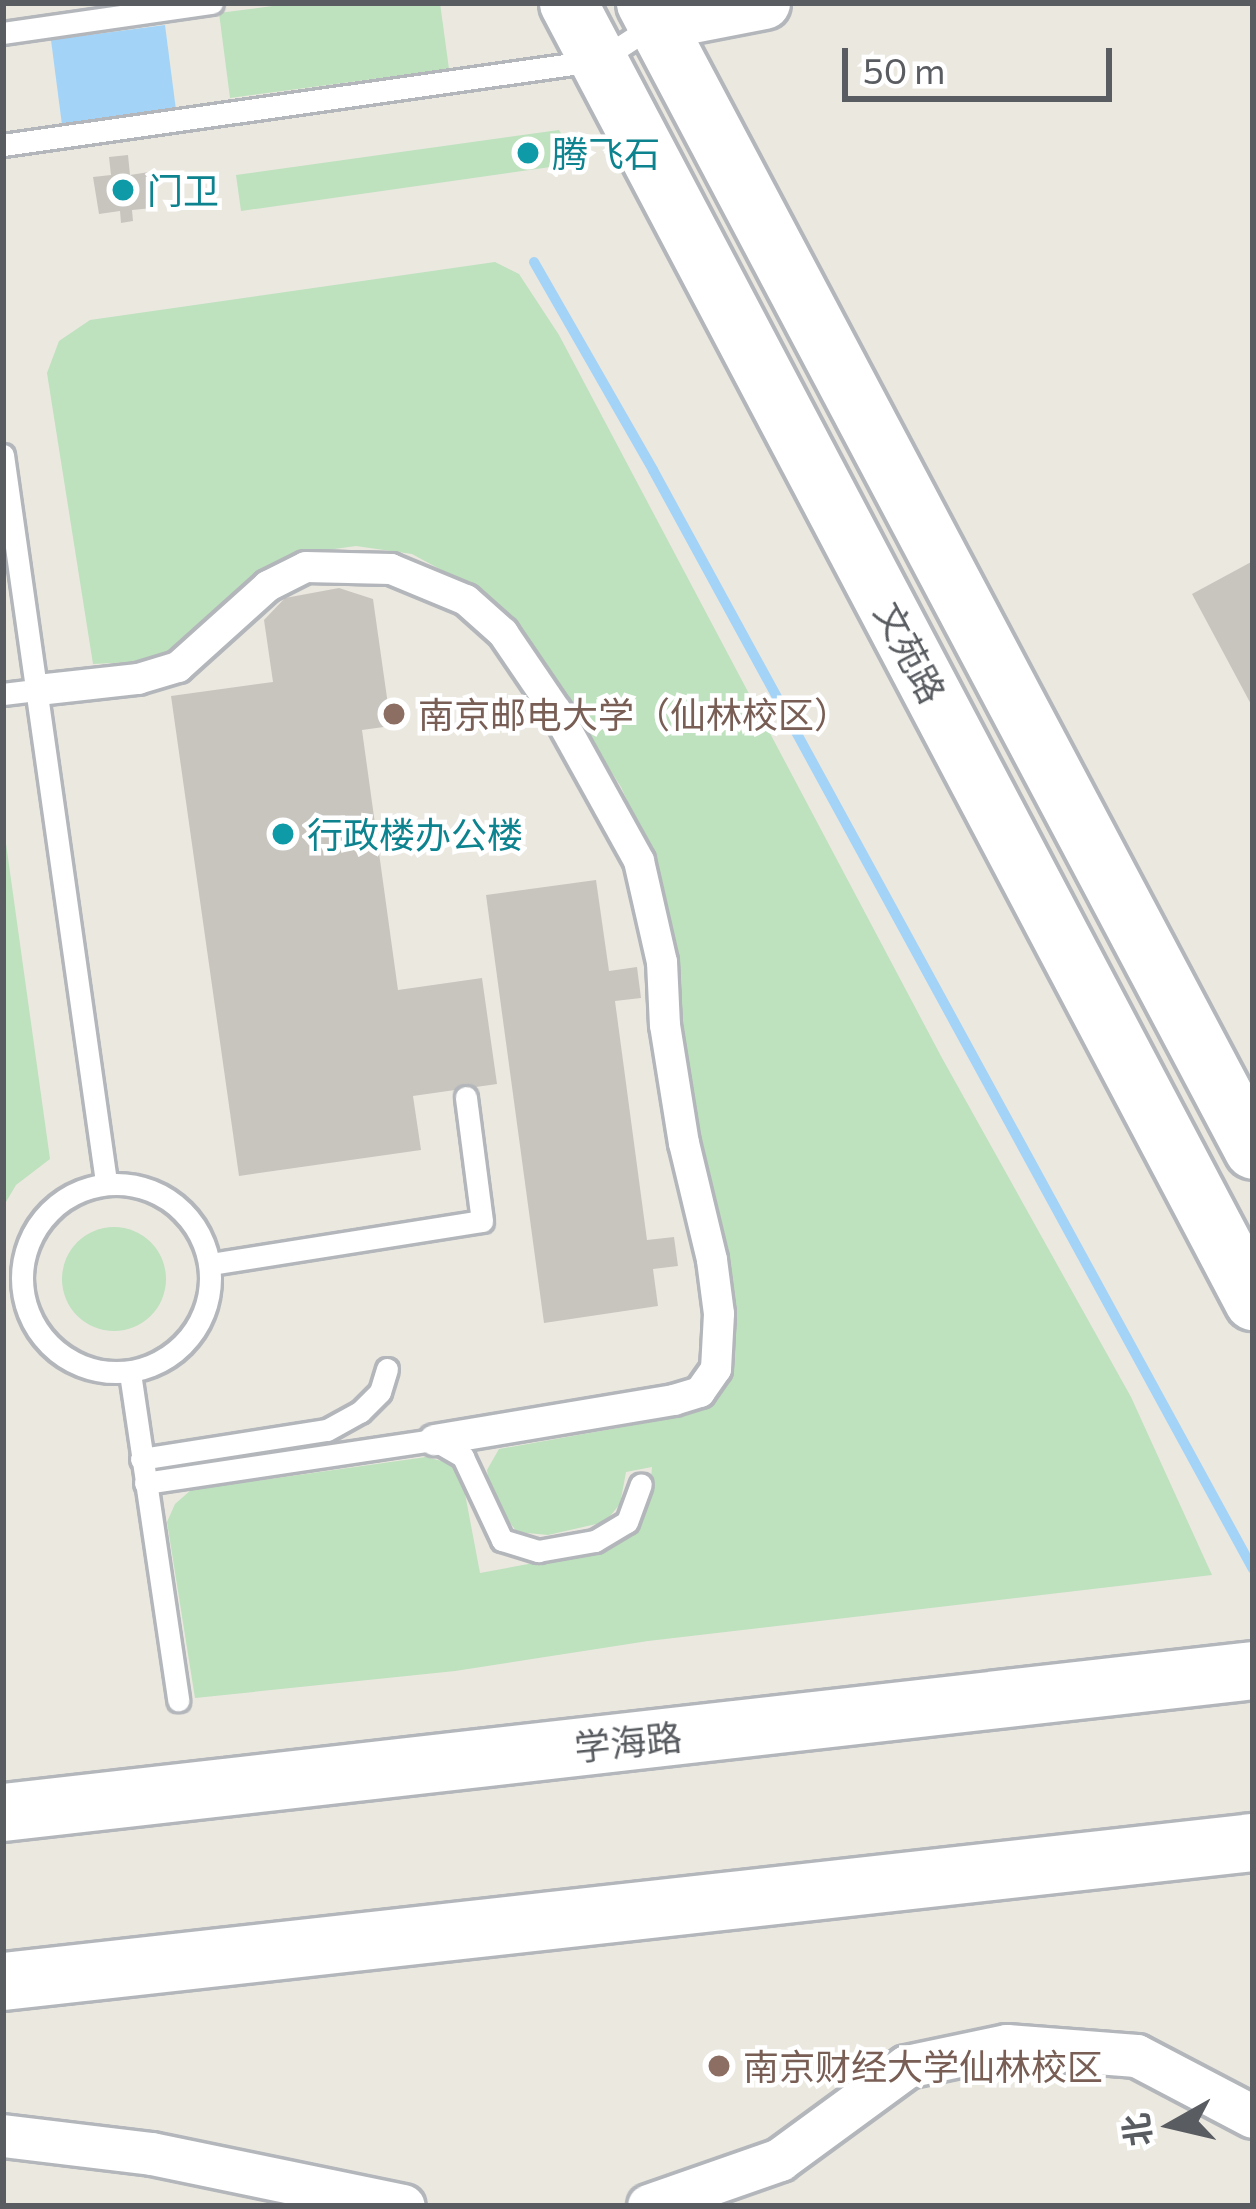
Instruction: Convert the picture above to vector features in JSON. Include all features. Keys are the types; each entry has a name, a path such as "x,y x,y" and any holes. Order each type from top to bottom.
{"main road":[{"name":"文苑路","path":"568,3 1253,1301"},
{"name":"文苑路","path":"641,10 1253,1150"},
{"name":"学海路","path":"3,1812 1253,1670"},
{"path":"3,1982 1253,1842"}],"street":[{"path":"641,10 764,3"},
{"path":"38,690 138,679 178,668 268,586 306,567 391,569 466,600 503,633 556,711 639,861 662,962 684,1143 712,1260 719,1314 716,1369 700,1392 674,1400 434,1440"},
{"path":"649,2206 780,2160 908,2067 1007,2046 1137,2056 1253,2117"},
{"path":"3,2136 152,2154 404,2206"}],"lane":[{"path":"3,34 212,3"},
{"path":"3,145 600,60 641,10"},
{"path":"3,454 106,1181"},
{"path":"3,694 38,690"},
{"path":"211,1264 482,1220 466,1097"},
{"path":"106,1181 152,1188 192,1218 211,1264 205,1314 176,1354 130,1373 80,1367 40,1337 12,1298 27,1241 57,1202 106,1181"},
{"path":"141,1460 326,1430 370,1402 387,1369"},
{"path":"130,1373 178,1700"},
{"path":"145,1483 434,1440 463,1456 502,1540 538,1551 595,1541 627,1522 641,1484"}],"green space":[{"path":"295,3 440,3 449,69 230,98 219,13"},
{"path":"559,130 579,163 241,211 236,175"},
{"path":"495,262 519,274 559,335 942,1058 1131,1397 1212,1575 648,1641 455,1671 195,1698 167,1522 175,1504 191,1490 426,1457 453,1464 463,1483 480,1573 604,1550 634,1532 649,1503 652,1467 626,1472 620,1504 605,1522 548,1535 517,1532 492,1500 487,1470 499,1449 685,1416 712,1398 734,1351 732,1296 690,1092 676,970 654,860 621,787 569,705 469,585 412,554 356,546 291,555 250,580 184,649 155,661 93,664 47,373 59,341 90,320"},
{"path":"3,822 50,1159 16,1185 3,1207"},
{"path":"114,1227 134,1231 151,1242 162,1259 166,1279 162,1299 151,1316 134,1327 114,1331 94,1327 77,1316 66,1299 62,1279 66,1259 77,1242 94,1231"}],"water":[{"path":"165,25 176,110 62,125 51,40"}],"building":[{"name":"门卫","path":"128,155 130,175 149,172 153,208 132,210 133,221 121,223 120,211 99,214 93,177 111,175 109,157"},
{"path":"1253,561 1253,708 1192,594"},
{"name":"行政楼办公楼","path":"339,588 373,599 391,726 362,730 398,990 482,978 497,1084 413,1096 421,1150 239,1176 171,696 273,682 264,620 285,598"},
{"name":"行政楼办公楼","path":"596,880 609,971 637,967 641,998 615,1001 647,1240 674,1237 678,1266 653,1269 658,1306 544,1323 486,895"}],"waterway":[{"path":"534,262 653,470 1253,1569"}],"place":[{"name":"腾飞石","path":"528,153"},
{"name":"门卫","path":"123,190"},
{"name":"南京邮电大学（仙林校区）","path":"394,714"},
{"name":"行政楼办公楼","path":"283,834"},
{"name":"南京财经大学仙林校区","path":"719,2066"}]}
